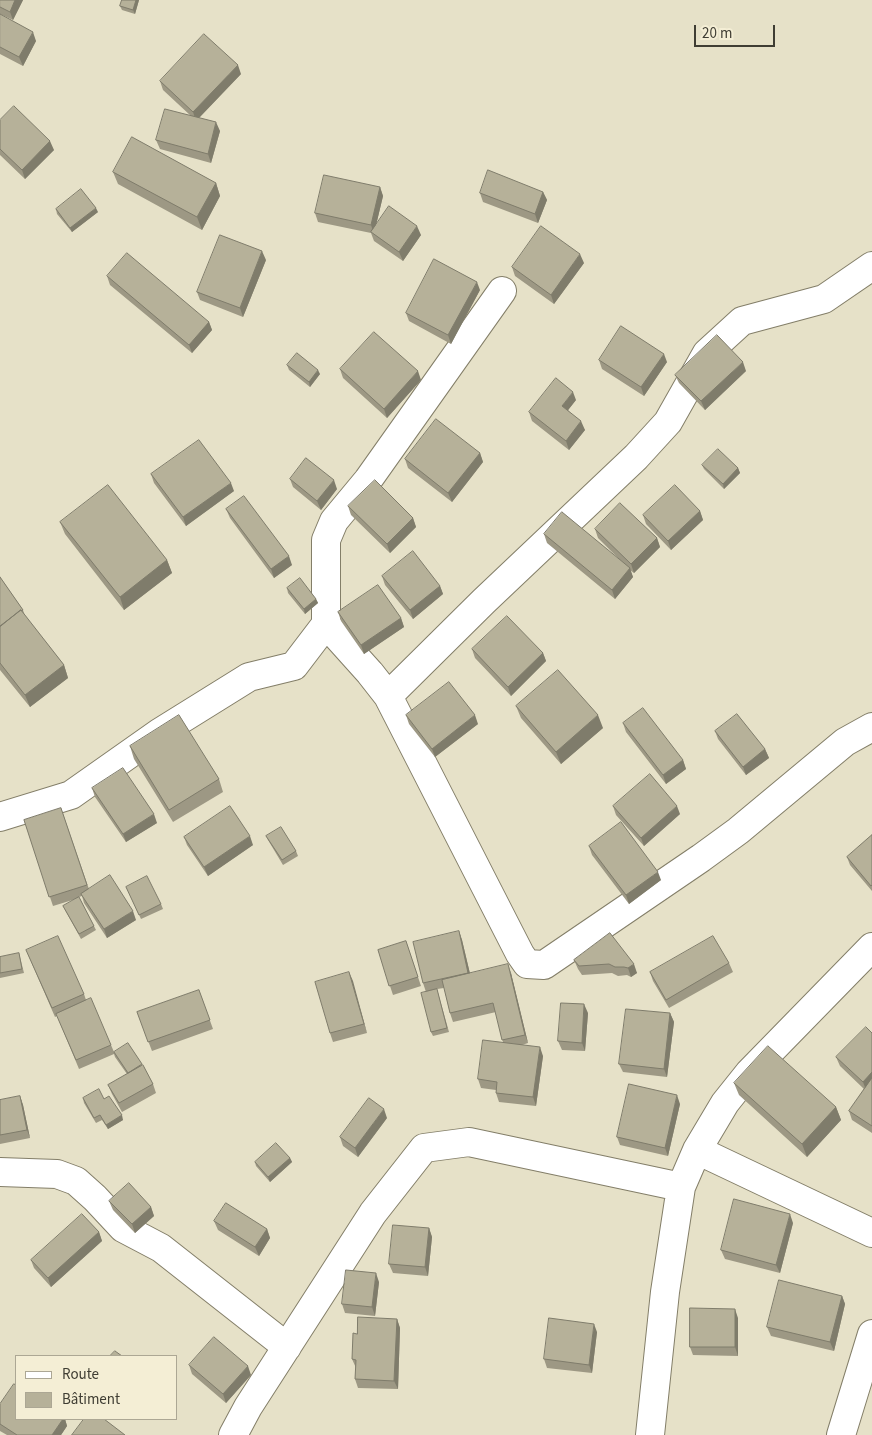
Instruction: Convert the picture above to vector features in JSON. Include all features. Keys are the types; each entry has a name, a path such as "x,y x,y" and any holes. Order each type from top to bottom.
{"street":[{"path":"388,696 484,601 636,457 668,422 707,352 742,321 824,299 872,266"},
{"path":"0,817 71,795 158,732 249,677 294,666 326,624 326,540 334,521 368,480 502,291"},
{"path":"326,624 388,696 520,954 527,964 544,965 701,858 738,831 845,742 872,727"},
{"path":"650,1435 665,1292 681,1187 698,1150 725,1102 749,1073 872,947"},
{"path":"234,1435 248,1407 373,1214 424,1148 469,1142 681,1187"},
{"path":"698,1150 872,1233"},
{"path":"0,1172 57,1174 76,1181 123,1228 161,1248 286,1347"},
{"path":"841,1435 872,1334"}],"building":[{"path":"0,0 15,0 10,12 0,7"},
{"path":"122,0 136,0 133,10 120,6"},
{"path":"0,14 33,32 19,57 0,47"},
{"path":"204,34 238,65 193,112 160,81"},
{"path":"14,106 50,141 22,170 0,149 0,120"},
{"path":"165,109 216,122 208,154 156,140"},
{"path":"132,137 216,183 197,217 113,172"},
{"path":"488,170 543,192 535,214 480,193"},
{"path":"324,175 380,187 371,225 315,213"},
{"path":"81,189 96,208 70,228 56,209"},
{"path":"389,206 417,226 399,252 371,232"},
{"path":"541,226 580,254 551,295 512,267"},
{"path":"220,235 262,251 240,308 197,292"},
{"path":"127,253 209,322 189,345 107,276"},
{"path":"434,259 477,282 448,335 406,313"},
{"path":"621,326 664,354 641,387 599,360"},
{"path":"374,332 418,371 384,409 340,369"},
{"path":"717,335 743,362 701,401 675,375"},
{"path":"297,353 318,370 309,382 287,365"},
{"path":"556,378 573,392 562,406 581,421 566,441 529,412"},
{"path":"436,419 480,453 448,493 405,459"},
{"path":"199,440 231,483 183,517 151,474"},
{"path":"718,449 738,468 723,484 702,465"},
{"path":"306,458 334,480 317,501 290,479"},
{"path":"375,480 413,518 387,544 348,506"},
{"path":"108,485 167,560 120,597 60,522"},
{"path":"675,485 700,511 668,541 643,515"},
{"path":"244,496 289,556 271,569 226,509"},
{"path":"620,503 657,538 631,564 595,529"},
{"path":"562,512 630,568 612,590 544,534"},
{"path":"413,551 440,586 410,610 382,576"},
{"path":"0,577 23,610 0,626"},
{"path":"300,578 316,599 304,609 287,588"},
{"path":"378,585 401,618 361,645 338,612"},
{"path":"21,610 64,665 25,695 0,663 0,627"},
{"path":"507,616 543,653 508,687 472,649"},
{"path":"558,670 598,715 556,752 516,706"},
{"path":"449,682 475,715 432,749 406,715"},
{"path":"643,708 683,760 663,775 623,723"},
{"path":"737,714 765,749 743,767 715,731"},
{"path":"179,715 219,779 169,810 130,746"},
{"path":"123,768 154,814 123,834 92,788"},
{"path":"650,774 677,806 641,838 613,806"},
{"path":"230,806 250,836 204,867 184,837"},
{"path":"61,808 87,885 49,897 24,820"},
{"path":"621,822 658,872 626,895 589,846"},
{"path":"281,827 296,851 282,860 266,836"},
{"path":"872,835 872,885 871,886 847,857"},
{"path":"110,875 133,911 104,929 81,894"},
{"path":"147,876 161,904 139,915 126,887"},
{"path":"79,897 94,926 79,934 63,906"},
{"path":"459,931 468,973 423,983 413,942"},
{"path":"610,933 634,964 628,968 615,967 609,964 579,966 574,960"},
{"path":"58,936 84,994 52,1008 26,950"},
{"path":"713,936 729,963 666,1000 650,972"},
{"path":"406,941 418,977 389,986 378,950"},
{"path":"19,953 22,969 0,973 0,957"},
{"path":"508,964 525,1035 502,1040 493,1003 450,1013 442,980"},
{"path":"349,972 364,1024 330,1033 315,982"},
{"path":"437,989 447,1028 431,1032 421,993"},
{"path":"199,990 210,1020 148,1042 137,1012"},
{"path":"91,998 111,1045 76,1060 56,1014"},
{"path":"561,1003 584,1004 582,1043 558,1041"},
{"path":"626,1009 670,1013 664,1069 619,1064"},
{"path":"866,1027 872,1033 872,1072 863,1082 836,1057"},
{"path":"483,1040 540,1047 533,1097 496,1093 497,1082 478,1079"},
{"path":"128,1043 142,1064 128,1073 114,1052"},
{"path":"768,1046 836,1107 802,1144 734,1083"},
{"path":"143,1065 153,1084 119,1103 108,1085"},
{"path":"872,1078 872,1126 849,1111"},
{"path":"629,1084 677,1095 665,1148 617,1137"},
{"path":"99,1089 104,1099 109,1096 122,1115 106,1125 100,1115 94,1118 83,1098"},
{"path":"20,1096 27,1130 0,1135 0,1100"},
{"path":"369,1098 384,1109 355,1148 340,1137"},
{"path":"276,1143 290,1158 268,1177 255,1162"},
{"path":"129,1183 151,1207 132,1224 109,1201"},
{"path":"734,1199 790,1214 776,1265 721,1250"},
{"path":"226,1203 267,1229 255,1247 214,1221"},
{"path":"82,1214 99,1232 48,1278 31,1260"},
{"path":"393,1225 429,1228 425,1267 389,1264"},
{"path":"346,1270 376,1273 372,1307 342,1304"},
{"path":"779,1280 842,1296 830,1342 767,1327"},
{"path":"690,1308 735,1309 735,1347 690,1347"},
{"path":"358,1317 397,1319 394,1381 355,1379 356,1360 352,1359 353,1333 357,1334"},
{"path":"549,1318 594,1324 589,1365 544,1359"},
{"path":"214,1337 248,1366 223,1394 189,1365"},
{"path":"115,1351 121,1355 111,1355"},
{"path":"14,1384 15,1420 62,1420 52,1435 17,1435 0,1424 0,1404"},
{"path":"83,1420 105,1420 125,1435 72,1435"}]}
